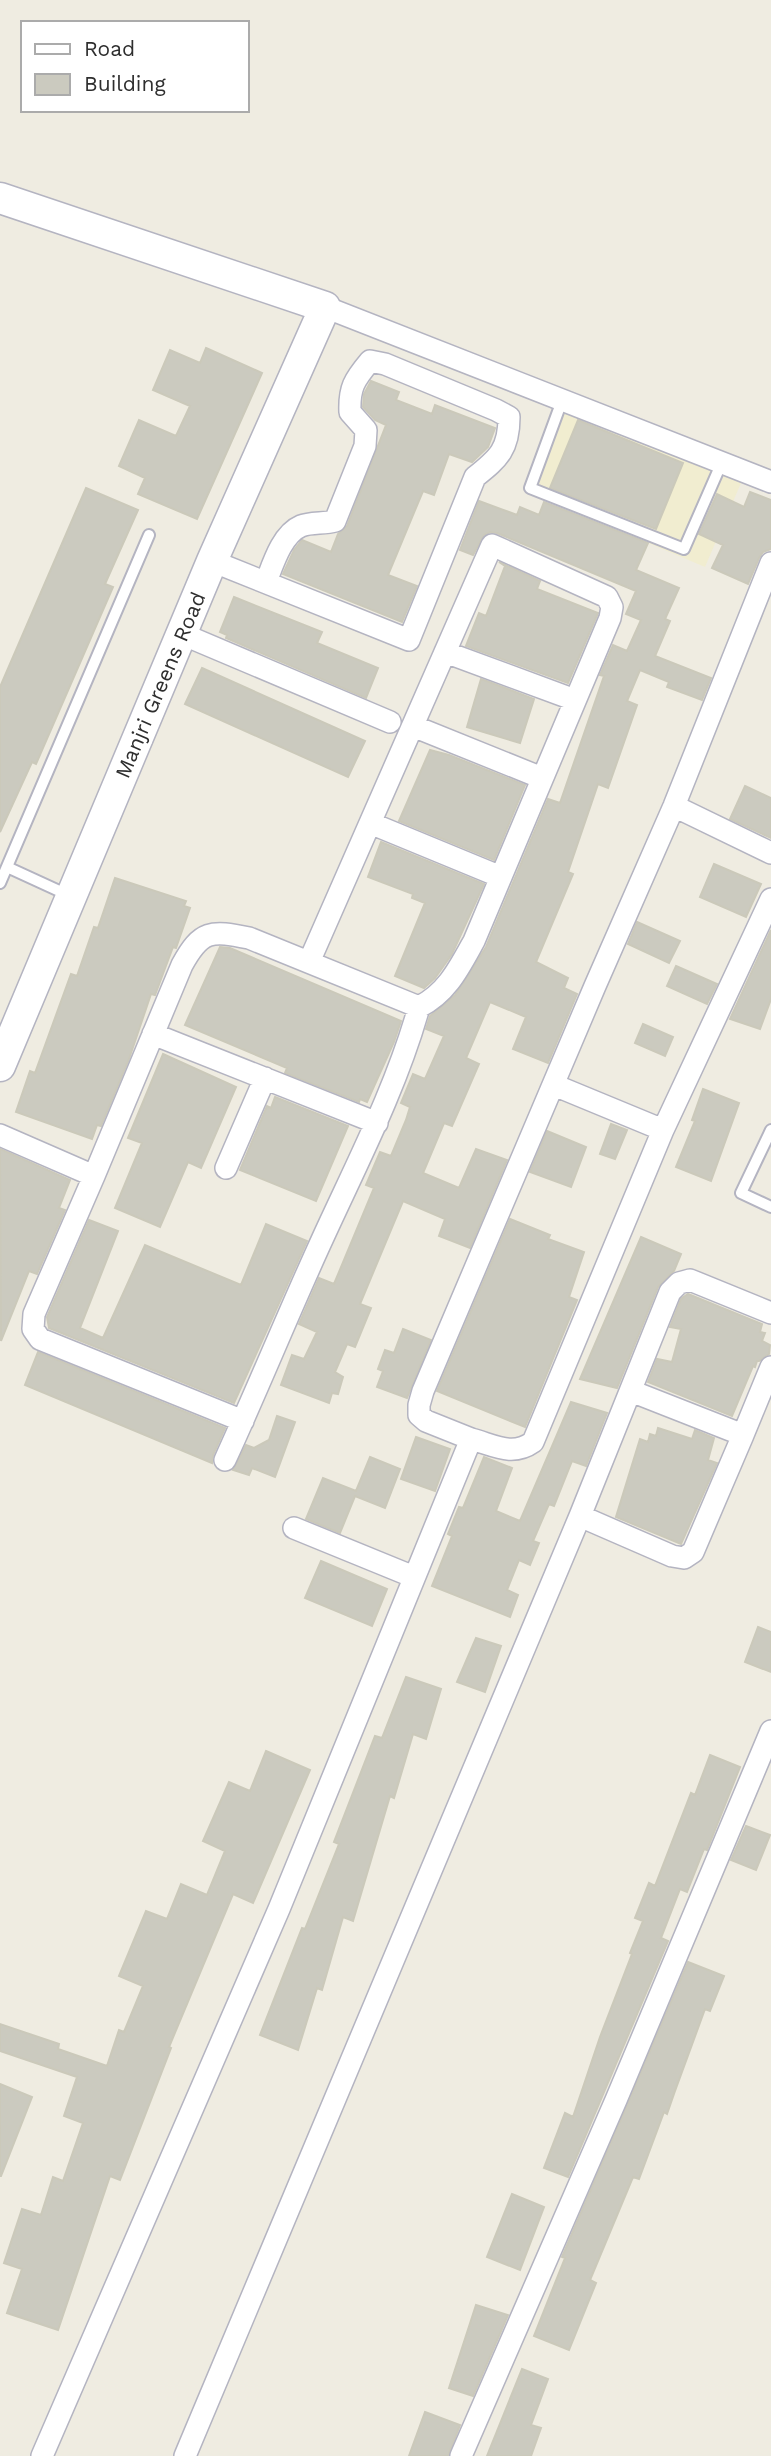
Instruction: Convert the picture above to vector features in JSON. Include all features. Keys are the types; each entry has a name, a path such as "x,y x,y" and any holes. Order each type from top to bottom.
{"street":[{"path":"0,198 325,307 564,398 771,482"},
{"name":"Manjri Greens Road","path":"0,1066 212,561 325,307"},
{"path":"212,561 409,640 475,477 498,459 509,437 509,417 385,364 370,361 359,374 349,394 350,412 366,429 365,446 335,522 303,525 291,533 277,555 266,582"},
{"path":"225,1460 283,1326 377,1123 409,1042 419,1007 434,999 459,967 474,941 610,618 611,607 607,597 492,545 309,962"},
{"path":"771,563 674,806 512,1179 419,1405 419,1415 426,1421 510,1450 523,1449 533,1442 663,1130 771,899"},
{"path":"182,634 390,722"},
{"path":"445,652 575,701"},
{"path":"413,726 542,778"},
{"path":"674,806 771,853"},
{"path":"370,823 501,877"},
{"path":"243,1421 40,1339 33,1329 34,1314 94,1177 181,965 193,945 208,935 225,933 249,938 419,1007"},
{"path":"153,1034 377,1123"},
{"path":"226,1168 265,1079"},
{"path":"554,1085 663,1130"},
{"path":"0,1135 94,1177"},
{"path":"185,2456 580,1516 670,1292 679,1283 690,1280 771,1313"},
{"path":"580,1516 672,1556 684,1558 693,1552 771,1367"},
{"path":"631,1391 743,1435"},
{"path":"42,2456 279,1909 471,1438"},
{"path":"294,1528 414,1577"},
{"path":"461,2456 611,2113 771,1731"}],"lane":[{"path":"564,398 530,488 684,549 722,462"},
{"path":"0,883 149,535"},
{"path":"7,867 71,897"},
{"path":"771,1130 741,1193 771,1207"}],"shaded area":[{"path":"557,407 741,483 705,567 523,490"}],"building":[{"path":"206,348 262,373 197,519 138,494 145,478 119,466 139,420 176,436 190,406 153,390 170,350 200,363"},
{"path":"371,381 399,392 396,400 432,414 435,405 495,428 488,447 472,462 449,454 434,495 423,491 388,575 417,586 402,622 283,574 294,550 302,540 331,552 338,534 347,526 386,425 375,420 363,407 364,394"},
{"path":"578,420 683,463 656,529 550,488"},
{"path":"86,488 138,510 105,584 113,587 36,764 32,762 0,832 0,687"},
{"path":"750,492 771,500 771,549 763,552 759,558 748,584 712,568 723,545 699,534 717,494 744,507"},
{"path":"479,501 517,515 520,507 539,515 544,502 648,543 636,570 679,588 665,619 670,621 655,656 711,678 702,700 667,687 669,682 640,670 627,701 637,705 608,788 598,784 568,872 573,874 536,962 568,978 564,988 577,994 548,1063 513,1049 526,1017 490,1002 466,1058 479,1064 452,1126 444,1123 423,1173 459,1188 476,1149 507,1160 470,1248 439,1236 445,1219 403,1201 360,1304 371,1308 355,1347 347,1344 335,1372 343,1377 338,1394 332,1393 329,1403 281,1385 292,1355 304,1359 317,1332 299,1324 319,1278 334,1284 374,1188 366,1185 380,1152 391,1156 406,1120 410,1107 401,1103 413,1074 425,1079 444,1036 426,1029 430,1016 455,995 486,947 548,799 560,803 604,676 600,675 613,645 627,651 641,620 626,614 636,591 497,533 484,535 473,555 460,550"},
{"path":"499,562 540,581 537,589 598,613 568,683 466,646 479,613 486,616 505,566"},
{"path":"234,597 322,632 317,643 378,668 366,698 226,638 227,635 220,632"},
{"path":"202,668 365,741 348,777 185,704"},
{"path":"481,679 534,699 520,743 467,727"},
{"path":"430,750 525,785 494,860 399,821"},
{"path":"745,786 771,798 771,838 730,819"},
{"path":"381,842 484,884 452,954 435,978 424,988 395,976 425,903 412,898 413,894 368,877"},
{"path":"714,864 761,884 746,917 700,897"},
{"path":"115,878 186,901 184,906 190,908 155,995 151,994 129,1059 101,1126 97,1125 92,1139 16,1112 30,1071 35,1073 71,974 77,976 94,927 98,928"},
{"path":"637,922 680,941 669,963 628,944"},
{"path":"771,930 771,999 760,1029 730,1019"},
{"path":"220,947 230,948 401,1021 367,1102 360,1099 359,1102 285,1073 287,1068 185,1025"},
{"path":"676,966 717,984 707,1004 667,986"},
{"path":"643,1024 673,1037 665,1056 635,1043"},
{"path":"163,1054 236,1087 201,1168 188,1162 160,1227 115,1208 142,1143 128,1138"},
{"path":"703,1089 739,1103 711,1181 676,1167 695,1121 692,1120"},
{"path":"275,1097 348,1126 316,1201 240,1170 267,1106 271,1108"},
{"path":"611,1124 627,1130 615,1159 600,1154"},
{"path":"547,1131 586,1147 571,1187 530,1172"},
{"path":"0,1149 70,1180 59,1208 65,1210 37,1274 29,1271 1,1341"},
{"path":"510,1219 550,1235 548,1239 584,1252 569,1297 577,1300 525,1427 437,1391"},
{"path":"89,1220 118,1231 80,1328 103,1338 145,1245 241,1285 266,1224 307,1241 234,1403 49,1328 47,1317"},
{"path":"641,1237 681,1254 674,1271 658,1287 617,1388 580,1379"},
{"path":"688,1294 762,1324 760,1332 765,1333 762,1341 770,1345 769,1354 753,1366 732,1416 648,1382 657,1359 672,1362 681,1329 670,1327 681,1299"},
{"path":"403,1329 431,1340 407,1398 377,1387 383,1371 378,1369 385,1350 394,1353"},
{"path":"38,1352 225,1428 212,1463 25,1385"},
{"path":"571,1402 607,1413 586,1466 572,1461 554,1506 549,1504 533,1541 539,1543 530,1565 519,1560 507,1590 518,1595 510,1617 432,1586 452,1536 448,1534 459,1507 463,1508 484,1457 512,1468 496,1511 520,1521"},
{"path":"277,1416 295,1422 275,1477 252,1468 249,1475 233,1470 246,1445 254,1448 269,1440"},
{"path":"658,1428 692,1439 695,1430 714,1438 708,1460 717,1463 681,1544 616,1517 640,1439 648,1442 650,1434 656,1436"},
{"path":"416,1437 450,1449 435,1491 401,1479"},
{"path":"370,1457 400,1469 385,1508 355,1496 340,1533 306,1519 323,1478 356,1491"},
{"path":"321,1561 387,1589 372,1626 305,1598"},
{"path":"758,1627 771,1632 771,1672 745,1662"},
{"path":"476,1638 501,1646 485,1692 457,1682"},
{"path":"406,1677 441,1689 426,1739 413,1734 394,1798 390,1796 353,1921 343,1917 322,1990 317,1988 298,2050 260,2035 339,1844 334,1842 375,1736 382,1738"},
{"path":"266,1751 310,1770 253,1903 233,1894 169,2047 171,2048 120,2180 110,2176 58,2330 7,2313 22,2269 4,2263 22,2209 41,2215 53,2177 63,2181 83,2123 64,2116 77,2077 0,2051 0,2024 59,2044 58,2049 107,2066 119,2030 124,2032 143,1986 119,1976 146,1911 167,1919 181,1884 207,1895 225,1851 203,1841 229,1782 250,1791"},
{"path":"710,1755 740,1767 687,1892 680,1889 661,1938 668,1941 568,2177 544,2168 565,2113 573,2117 643,1921 635,1918 649,1883 655,1886 691,1793 695,1795"},
{"path":"746,1826 770,1835 756,1870 731,1860"},
{"path":"688,1962 724,1976 710,2011 705,2009 667,2114 664,2112 639,2179 633,2177 590,2280 596,2283 569,2350 534,2336 565,2258 562,2257"},
{"path":"0,2084 32,2097 1,2176 0,2176"},
{"path":"512,2194 544,2207 520,2270 487,2257"},
{"path":"476,2305 508,2315 473,2396 449,2388"},
{"path":"522,2369 548,2379 531,2425 541,2428 531,2456 487,2456"},
{"path":"425,2412 460,2425 448,2456 409,2456"}]}
